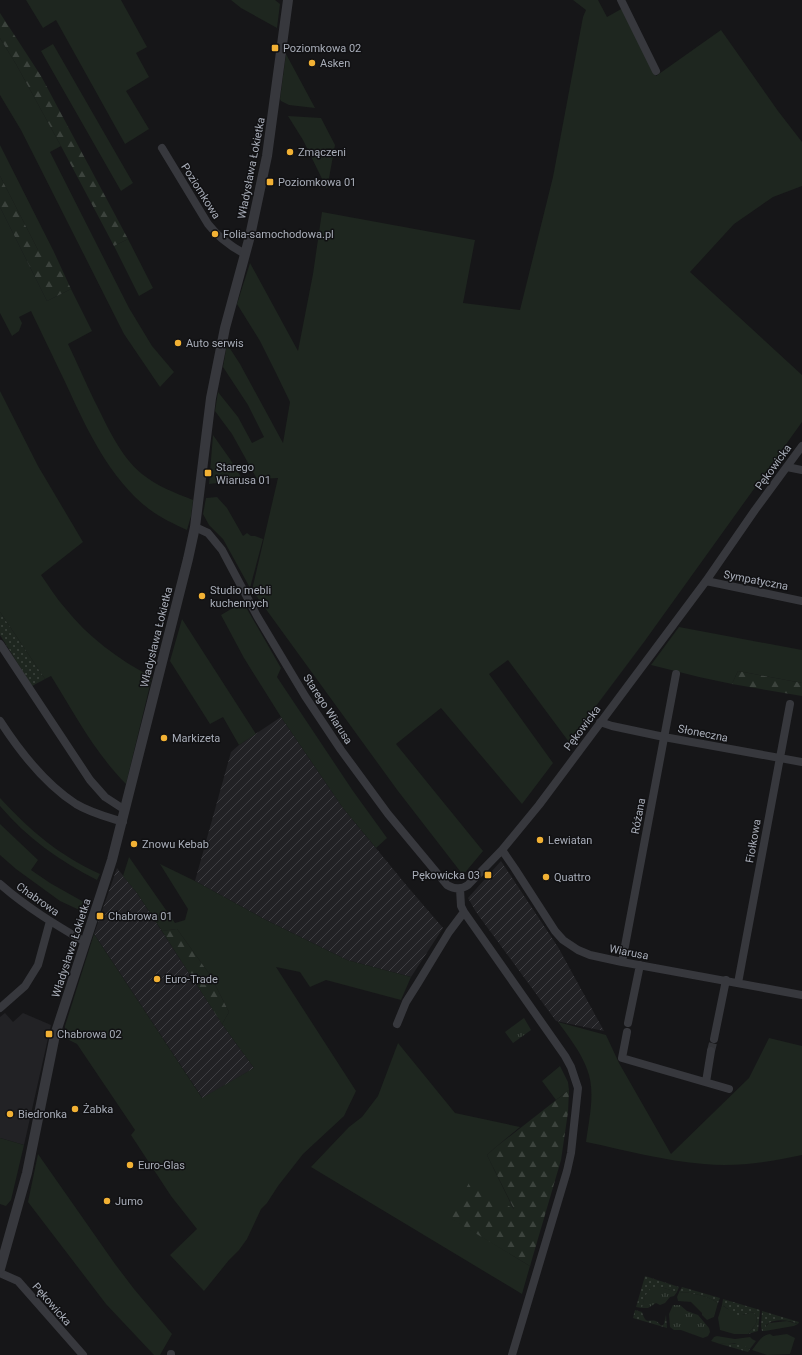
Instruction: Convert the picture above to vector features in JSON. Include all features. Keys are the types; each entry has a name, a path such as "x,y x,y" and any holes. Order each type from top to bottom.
{"street":[{"name":"Władysława Łokietka","path":"0,1269 27,1173 55,1035 111,864 123,822 188,559 195,527 211,398 225,328 263,181 288,0"},
{"path":"621,0 656,71"},
{"name":"Poziomkowa","path":"162,148 208,224 217,235 245,254"},
{"name":"Pękowicka","path":"460,889 468,885 502,850 539,805 706,581 755,510 802,446"},
{"path":"787,468 802,470"},
{"name":"Starego Wiarusa","path":"195,527 213,537 222,550 257,616 305,696 341,750 388,814 447,885 452,888 460,889"},
{"name":"Sympatyczna","path":"706,581 802,601"},
{"path":"0,644 85,775 105,797 126,810"},
{"name":"Różana","path":"622,962 676,674"},
{"name":"Fiołkowa","path":"738,983 790,704"},
{"path":"0,721 27,758 47,781 61,793 77,805 93,813 123,822"},
{"name":"Słoneczna","path":"600,722 664,737 802,762"},
{"name":"Wiarusa","path":"502,850 555,931 572,948 583,953 622,962 802,995"},
{"name":"Chabrowa","path":"0,884 12,896 85,942"},
{"path":"460,889 461,906 464,912 565,1056 571,1067 578,1088 571,1153 567,1171 512,1355"},
{"path":"397,1024 406,1002 449,932 464,912"},
{"path":"0,1008 25,986 38,965 50,921"},
{"path":"628,1023 640,965"},
{"path":"714,1039 726,980"},
{"path":"627,1032 622,1058 729,1089"},
{"path":"706,1082 711,1051"},
{"name":"Pękowicka","path":"0,1273 18,1281 83,1355"}],"shaded area":[{"path":"281,717 343,808 443,928 411,977 347,960 264,919 195,881 231,752"},
{"path":"501,861 558,947 604,1031 556,1021 476,912 468,898"},
{"path":"117,868 137,893 222,1024 254,1068 203,1099 94,934"},
{"path":"5,1013 13,1022 23,1013 51,1025 24,1145 0,1138 0,1017"}],"green space":[{"path":"26,0 121,0 147,47 136,53 149,77 126,91 149,129 125,144 56,20 43,28"},
{"path":"231,0 275,0 280,4 277,28 241,8"},
{"path":"573,0 598,0 607,17 623,8 656,76 721,30 778,111 802,142 802,186 773,197 734,224 690,272 802,375 802,422 644,642 569,742 508,660 489,674 553,763 522,804 441,708 396,744 483,851 463,875 398,791 252,590 278,478 257,479 232,434 215,411 218,392 238,417 252,443 264,437 248,405 223,367 227,344 240,364 283,443 290,402 260,341 237,304 250,263 298,351 313,274 322,212 475,240 463,303 520,310 553,177 583,17 586,10"},
{"path":"0,13 41,76 128,239 114,246 61,146 0,38"},
{"path":"0,38 61,146 50,152 129,308 152,346 174,372 160,387 124,334 21,130 0,95"},
{"path":"53,44 133,183 121,191 41,51"},
{"path":"286,54 315,108 289,105 281,101 280,99"},
{"path":"288,116 321,118 335,145 327,189 303,140"},
{"path":"0,145 53,250 38,250 0,176"},
{"path":"0,176 38,250 53,250 71,289 47,301 0,207"},
{"path":"0,207 47,301 71,289 92,331 68,344 94,400 120,449 134,466 142,474 160,486 193,500 187,530 149,509 135,497 111,468 91,436 31,311 19,317 22,323 19,331 12,336 0,313"},
{"path":"128,239 153,288 139,296 114,246"},
{"path":"0,391 38,466 83,542 41,575 62,604 84,629 116,655 152,677 126,784 104,759 51,676 45,679 0,612"},
{"path":"213,435 230,459 243,480 209,484"},
{"path":"217,497 227,508 243,536 247,533 251,536 263,539 250,588 223,539 209,525 203,514 206,498"},
{"path":"243,602 281,668 277,677 353,791 387,838 376,848 343,808 281,717 244,658 221,615"},
{"path":"0,612 45,679 32,686 0,635"},
{"path":"182,619 256,734 239,745 223,717 210,724 170,661"},
{"path":"679,627 802,650 802,683 738,671 732,684 651,665"},
{"path":"738,671 802,683 802,696 732,684"},
{"path":"0,798 34,832 58,850 100,874 97,880 57,857 21,828 0,806"},
{"path":"0,824 38,860 31,870 50,883 89,905 88,914 60,901 16,869 0,855"},
{"path":"129,857 175,923 185,920 188,909 160,864 195,881 264,919 347,960 411,977 401,1000 326,980 310,987 300,972 276,967 356,1091 344,1116 303,1154 261,1209 247,1239 204,1291 170,1255 197,1229 171,1196 131,1135 135,1130 77,1044 65,1038 65,1026 94,934 202,1098 254,1068 222,1024 229,1012 210,975 177,929 162,931 137,893 123,876"},
{"path":"177,929 210,975 229,1012 222,1024 162,931"},
{"path":"524,1018 531,1030 513,1043 505,1032"},
{"path":"558,1022 606,1035 619,1063 671,1154 749,1078 769,1038 802,1046 802,1155 753,1163 716,1165 689,1163 586,1142 591,1105 590,1078 581,1056"},
{"path":"398,1043 455,1113 520,1127 487,1155 514,1210 451,1218 530,1266 522,1294 311,1167 349,1127 362,1117 378,1096"},
{"path":"560,1066 568,1082 569,1090 556,1100 542,1081"},
{"path":"569,1090 568,1112 561,1160 530,1266 450,1218 469,1183 514,1209 487,1155"},
{"path":"0,1138 24,1145 11,1200 6,1206 0,1204"},
{"path":"38,1154 115,1264 172,1334 160,1355 154,1355 106,1304 28,1202"},
{"path":"645,1276 679,1287 677,1292 661,1287 651,1288 645,1296 642,1308 636,1307"},
{"path":"656,1286 677,1292 665,1303 660,1305 656,1303 648,1308 642,1308 647,1292 652,1287"},
{"path":"682,1287 720,1298 718,1303 699,1295 679,1292"},
{"path":"679,1292 700,1295 710,1298 718,1303 714,1317 707,1320 691,1302 678,1301 677,1297"},
{"path":"723,1299 760,1310 758,1331 748,1334 754,1327 757,1319 754,1313 738,1315 722,1305"},
{"path":"673,1305 680,1305 687,1311 698,1315 709,1328 710,1332 708,1336 703,1338 681,1330 674,1330 670,1327 669,1314"},
{"path":"722,1305 743,1315 754,1313 757,1319 754,1327 748,1334 734,1334 720,1330 718,1318"},
{"path":"635,1310 642,1312 646,1320 656,1321 662,1326 666,1315 667,1328 633,1318"},
{"path":"762,1311 799,1322 798,1324 790,1321 773,1321 766,1325 765,1331 762,1331"},
{"path":"787,1321 798,1324 765,1331 765,1327 769,1323"},
{"path":"770,1334 773,1336 787,1334 795,1338 790,1354 767,1355 752,1350 762,1338"},
{"path":"717,1336 735,1339 750,1337 756,1341 750,1349 734,1343 720,1344 711,1341"},
{"path":"720,1344 740,1344 750,1349 748,1352"}],"tunnel":[{"path":"711,1051 714,1039"}],"place":[{"name":"Poziomkowa 02","path":"275,48"},
{"name":"Asken","path":"312,63"},
{"name":"Zmączeni","path":"290,152"},
{"name":"Poziomkowa 01","path":"270,182"},
{"name":"Folia-samochodowa.pl","path":"215,234"},
{"name":"Auto serwis","path":"178,343"},
{"name":"Starego Wiarusa 01","path":"208,473"},
{"name":"Studio mebli kuchennych","path":"202,596"},
{"name":"Markizeta","path":"164,738"},
{"name":"Lewiatan","path":"540,840"},
{"name":"Znowu Kebab","path":"134,844"},
{"name":"Pękowicka 03","path":"488,875"},
{"name":"Quattro","path":"546,877"},
{"name":"Chabrowa 01","path":"100,916"},
{"name":"Euro-Trade","path":"157,979"},
{"name":"Chabrowa 02","path":"49,1034"},
{"name":"Żabka","path":"75,1109"},
{"name":"Biedronka","path":"10,1114"},
{"name":"Euro-Glas","path":"130,1165"},
{"name":"Jumo","path":"107,1201"}]}
